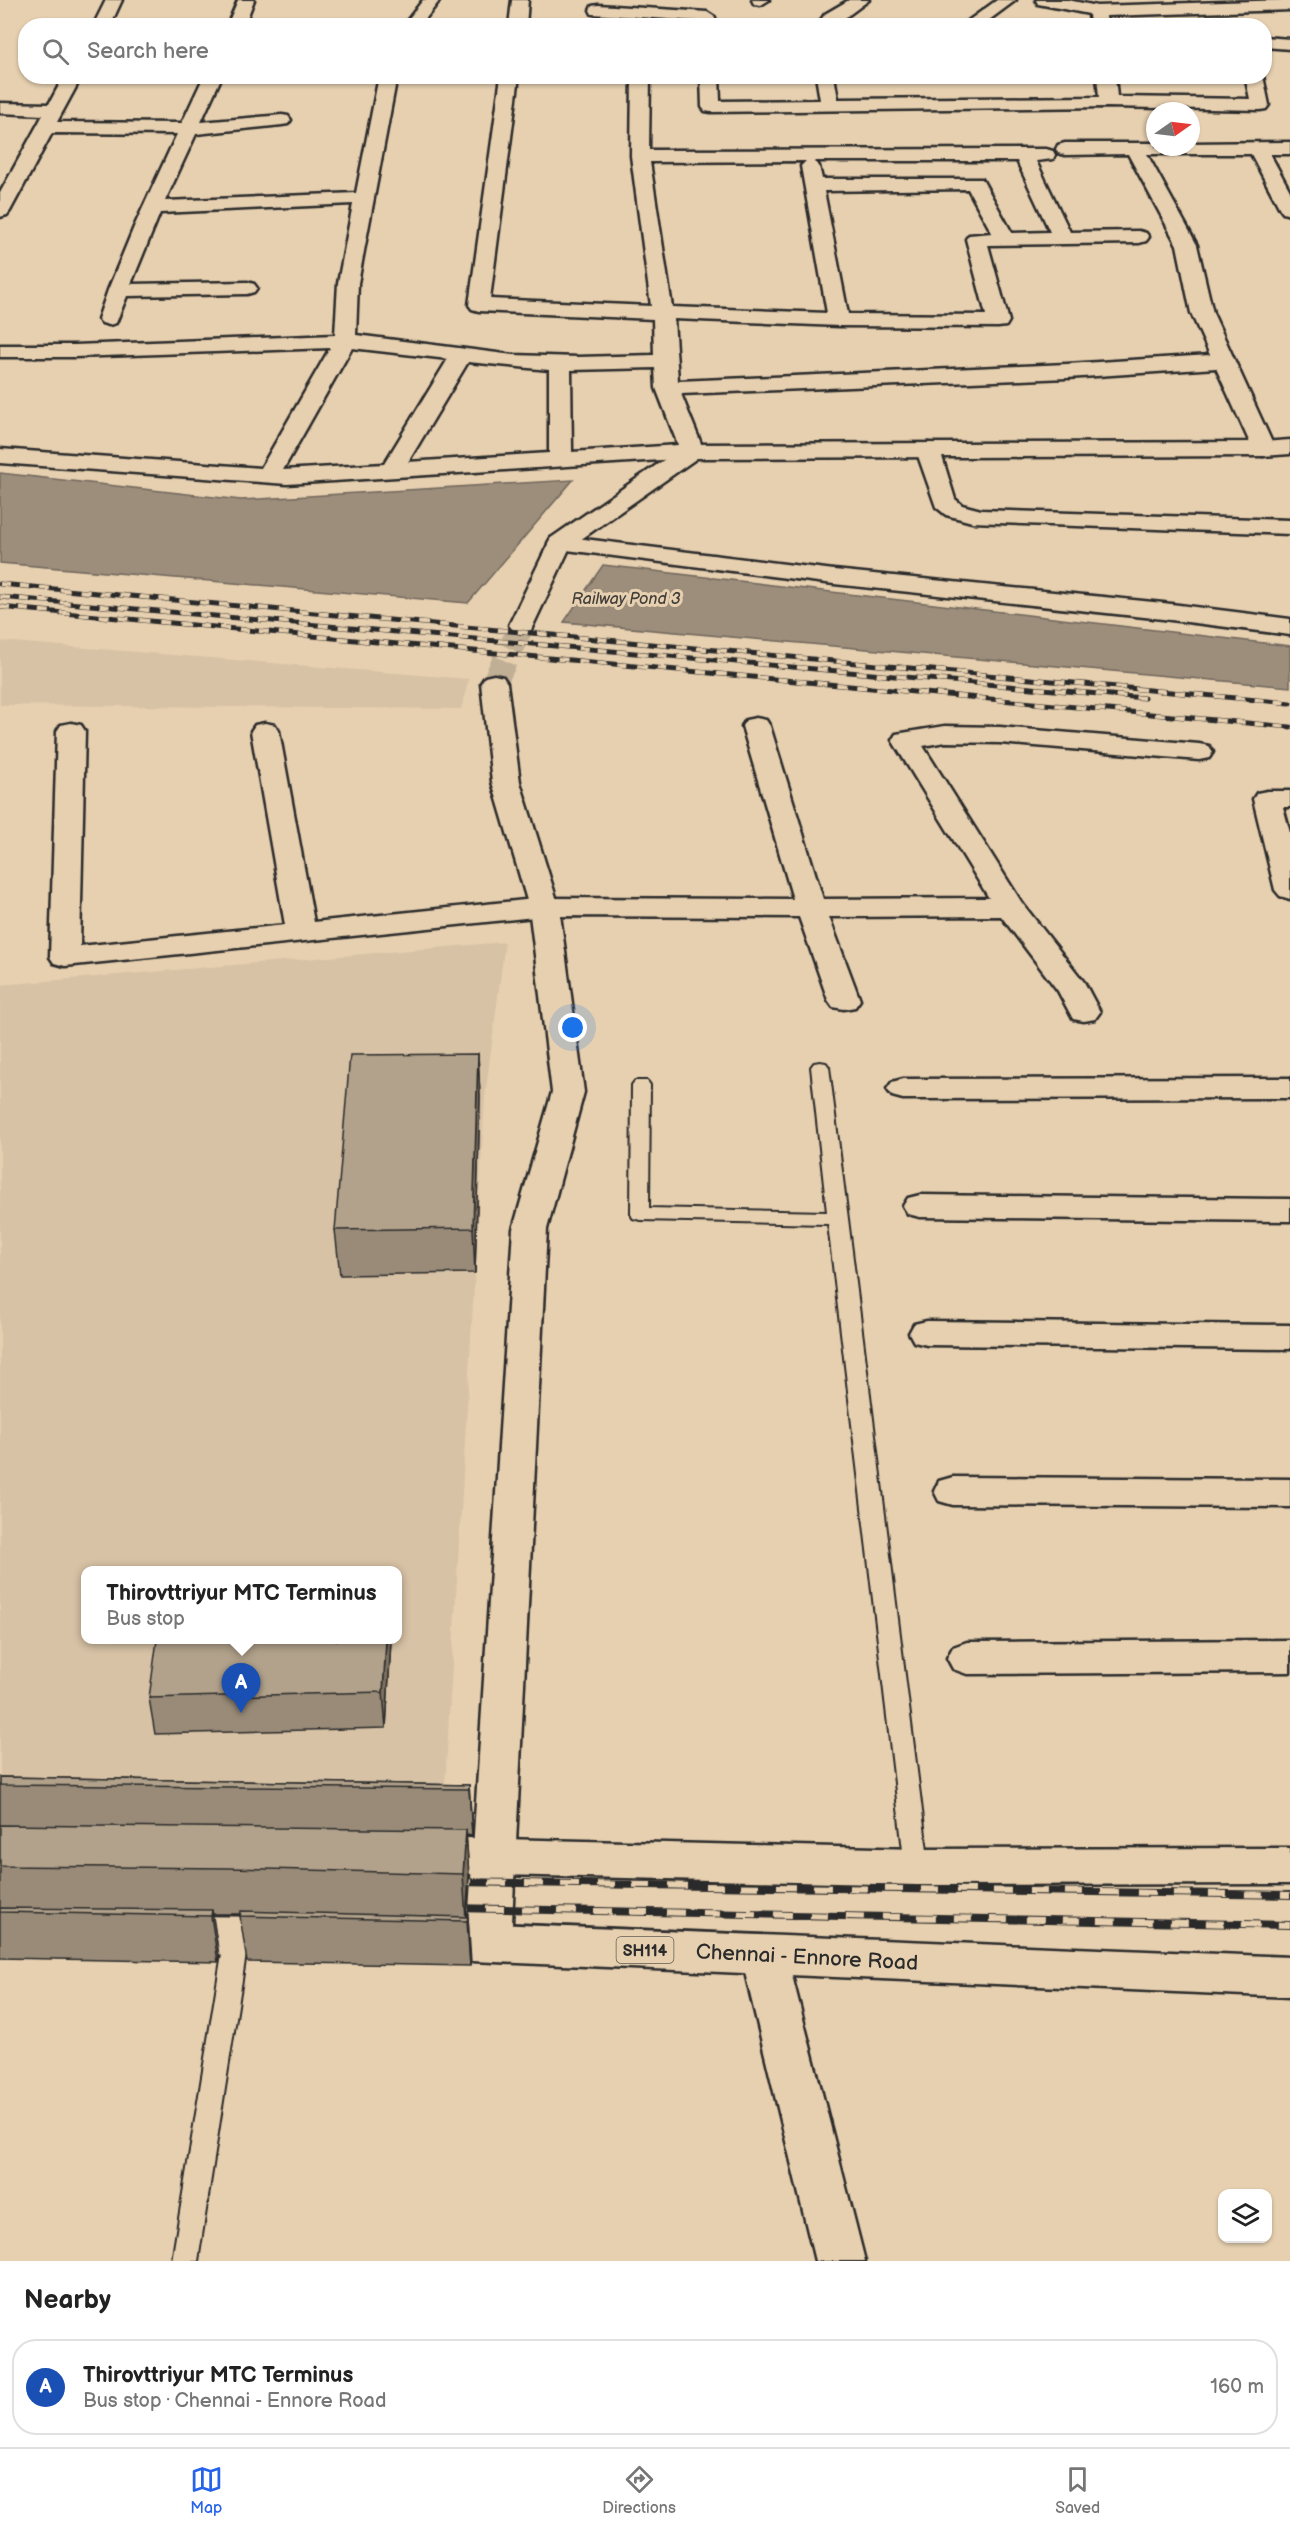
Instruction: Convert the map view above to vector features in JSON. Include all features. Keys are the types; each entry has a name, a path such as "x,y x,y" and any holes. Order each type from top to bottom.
{"street":[{"path":"105,18 114,0"},
{"path":"238,18 246,0"},
{"path":"417,18 432,0"},
{"path":"518,18 520,0"},
{"path":"831,18 861,0"},
{"path":"983,18 1008,0"},
{"path":"1044,0 1098,18 1157,5 1235,8 1290,5"},
{"path":"1235,8 1239,18"},
{"path":"598,10 637,18"},
{"path":"674,18 706,18"},
{"path":"1272,43 1290,44"},
{"path":"0,211 69,84"},
{"path":"109,319 118,290 153,207 210,84"},
{"path":"268,476 345,340 348,283 386,84"},
{"path":"509,84 479,305 839,320 998,321 976,239 1139,237"},
{"path":"642,84 640,156 663,314 668,388 692,451"},
{"path":"710,84 717,155"},
{"path":"826,84 830,105"},
{"path":"1107,84 1108,102"},
{"path":"711,107 1108,102 1260,105 1256,84"},
{"path":"1048,103 1065,149"},
{"path":"0,108 51,119 190,129 282,120"},
{"path":"1257,147 1282,183 1290,209"},
{"path":"1134,148 1187,245 1202,314 1263,449"},
{"path":"640,156 1055,155 1065,149 1290,148"},
{"path":"808,155 839,320"},
{"path":"1024,155 1063,238"},
{"path":"814,185 975,183 1005,239"},
{"path":"153,207 364,198"},
{"path":"118,290 247,288"},
{"path":"0,351 75,351 345,340 377,341 462,354 560,364 665,361"},
{"path":"392,470 462,354"},
{"path":"668,388 1067,371 1224,361"},
{"path":"560,364 561,459"},
{"path":"0,456 287,477 692,451 1263,449 1290,447"},
{"path":"928,450 944,502 954,510 981,517 1290,527"},
{"path":"522,626 560,543 692,451"},
{"path":"560,543 846,578 1163,611 1290,627"},
{"path":"489,1942 530,1229 568,1092 544,907 506,782 494,683"},
{"path":"756,726 811,908 844,1000"},
{"path":"71,731 65,957 544,907 1009,907"},
{"path":"265,731 301,933"},
{"path":"1084,1012 1073,989 1009,907 906,740 945,734 1000,735 1199,752"},
{"path":"1278,799 1290,887"},
{"path":"903,1089 1290,1088"},
{"path":"920,1206 1290,1210"},
{"path":"927,1333 1290,1337"},
{"path":"952,1491 1290,1493"},
{"path":"967,1658 1290,1656"},
{"path":"388,1855 917,1867 1290,1866"},
{"path":"130,1934 321,1937"},
{"name":"Chennai - Ennore Road","path":"381,1939 1290,1977"},
{"path":"764,1956 840,2261"}],"lane":[{"path":"820,1067 917,1867"},
{"path":"641,1085 640,1214 837,1218"},
{"path":"185,2261 237,1935"}],"shaded area":[{"path":"0,641 469,679 461,709 0,705"},
{"path":"505,942 485,1097 443,1820 0,1812 0,985"}],"water":[{"path":"0,473 241,500 573,480 468,603 0,563"},
{"name":"Railway Pond 3","path":"603,565 1290,646 1290,687 564,622"}],"building":[{"path":"478,1054 473,1228 335,1230 350,1055"},
{"path":"156,1644 386,1644 383,1692 149,1698"},
{"path":"0,1777 469,1785 469,1789 0,1785"},
{"path":"0,1825 466,1830 463,1874 230,1868 0,1866"},
{"path":"0,1908 212,1910 211,1916 0,1912"},
{"path":"241,1911 468,1917 467,1921 240,1916"}],"tunnel":[{"path":"494,683 522,625"}],"railway":[{"path":"0,584 1290,703"},
{"path":"0,597 1144,698"},
{"path":"0,607 1290,727"},
{"path":"453,1882 1290,1895"},
{"path":"450,1908 1290,1925"}],"place":[{"name":"Thirovttriyur MTC Terminus","path":"241,1713"}]}
